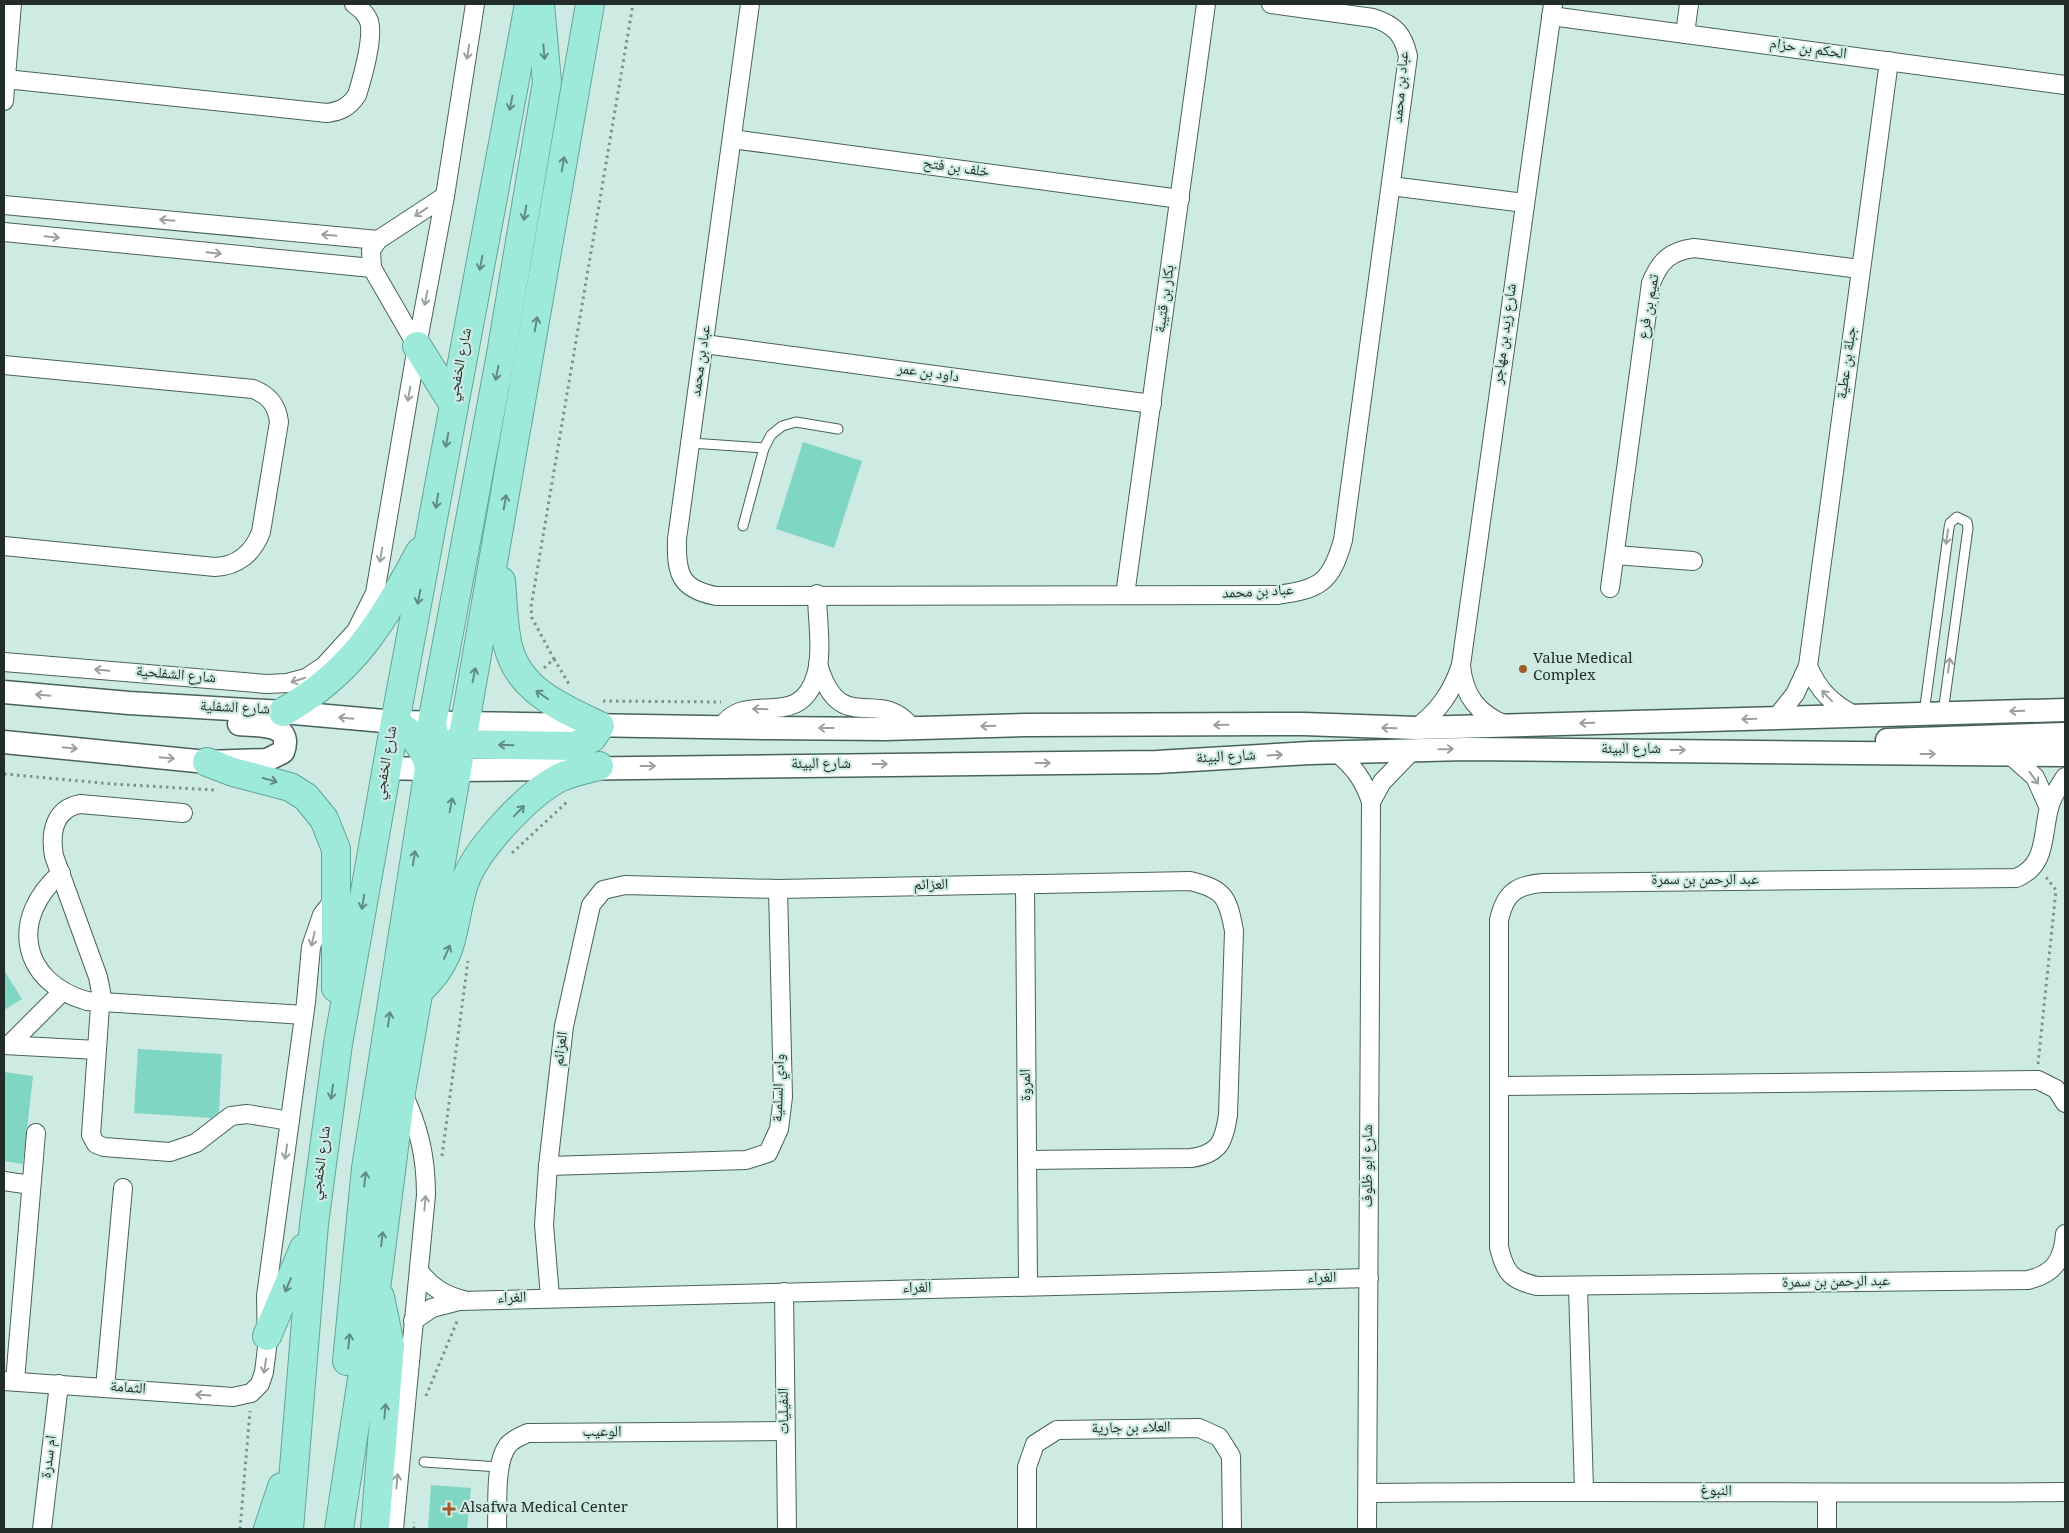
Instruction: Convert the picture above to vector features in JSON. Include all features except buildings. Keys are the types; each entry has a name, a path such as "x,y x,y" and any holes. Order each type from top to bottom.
{"highway":[{"name":"شارع الخفجي","path":"289,1529 314,1224 338,1044 386,768 432,532 529,4"},
{"path":"338,1529 336,1467 366,1168 443,746 501,354 547,82 540,4"},
{"path":"338,1529 376,1281 401,1092 418,990 443,746 497,550 590,4"},
{"path":"417,346 454,405"},
{"path":"283,712 318,690 363,647 387,612 432,532"},
{"path":"386,768 403,755 443,746 575,746 592,738 600,714 562,708 526,683 508,646 497,550"},
{"path":"395,722 408,731 443,746"},
{"path":"207,762 233,772 290,787 306,797 320,812 329,829 336,849 335,962 338,1044"},
{"path":"418,990 440,968 447,954 453,939 464,885 469,871 485,846 545,786 571,773 599,766"},
{"path":"267,1336 314,1224"},
{"path":"376,1281 390,1345 376,1529"},
{"path":"268,1529 295,1448"}],"street":[{"path":"4,101 12,4"},
{"path":"6,79 327,113 336,112 351,103 356,95 370,38 369,22 360,8 354,4"},
{"path":"417,346 445,196 475,4"},
{"name":"عباد بن محمد","path":"750,4 676,561 681,578 690,587 702,593 716,596 817,594 1277,595 1313,587 1326,579 1336,565 1343,540 1408,56 1405,41 1399,31 1389,23 1373,18 1272,4"},
{"name":"بكار بن قتيبة","path":"1125,595 1206,4"},
{"path":"1685,34 1689,4"},
{"name":"الحكم بن حزام","path":"1552,10 1685,34 2065,85"},
{"name":"شارع زيد بن مهاجر","path":"1415,739 1440,707 1456,680 1461,665 1552,10"},
{"name":"جبلة بن عطية","path":"1776,718 1795,694 1808,666 1889,61"},
{"name":"خلف بن فتح","path":"732,139 1180,199"},
{"path":"1391,186 1524,203"},
{"path":"417,346 372,268 371,250 378,240 445,196"},
{"path":"4,205 378,240"},
{"path":"4,232 372,268"},
{"name":"تميم بن فرع","path":"1610,588 1651,283 1657,268 1667,256 1680,250 1694,248 1860,269"},
{"name":"داود بن عمر","path":"704,344 1152,404"},
{"name":"شارع الشفلحية","path":"4,662 267,684 287,683 306,678 324,666 364,620 375,593 417,346"},
{"path":"4,365 253,389 269,398 278,413 279,422 261,532 254,548 233,564 215,567 4,546"},
{"path":"1615,555 1693,562"},
{"path":"721,728 726,720 741,710 777,709 793,706 812,686 818,664 817,594"},
{"path":"818,664 827,689 837,700 852,707 892,711 907,721 912,728"},
{"name":"شارع زيد بن مهاجر","path":"1461,665 1466,691 1473,703 1488,717 1506,725"},
{"path":"1808,666 1815,683 1826,697 1840,708 1857,716"},
{"name":"شارع الشفلية","path":"4,692 395,722"},
{"path":"4,742 207,762 267,760 284,752 287,744 285,735 271,727 162,718 145,712 129,703"},
{"name":"شارع البيئة","path":"443,746 599,766 1157,762 1336,752 1506,725 2065,710"},
{"name":"شارع البيئة","path":"600,714 721,728 1304,724 1415,739 1828,752 2065,755"},
{"path":"1828,752 1865,741 1954,736 2065,734"},
{"name":"شارع ابو ظلوف","path":"1371,802 1382,782 1415,739"},
{"name":"شارع ابو ظلوف","path":"1336,752 1356,771 1364,782 1371,802 1368,1529"},
{"path":"2010,755 2035,777 2049,808"},
{"path":"2032,868 2044,842 2049,808 2056,791 2065,777"},
{"path":"183,814 87,804 68,808 58,817 52,834 54,856 98,977 101,1002 90,1130 93,1140 100,1146 170,1152 196,1143 224,1120 238,1114 290,1121"},
{"name":"عبد الرحمن بن سمرة","path":"2032,868 2024,874 2005,879 1527,884 1512,892 1502,906 1500,920 1499,1247 1503,1262 1510,1274 1521,1282 1537,1286 1578,1287 2028,1280 2047,1274 2062,1265 2065,1234"},
{"path":"60,873 41,893 35,903 29,919 28,936 31,953 38,968 49,981 62,991 81,999 101,1002 304,1015"},
{"name":"العزائم","path":"550,1297 544,1225 548,1166 564,1026 591,905 603,890 625,885 778,889 1190,881 1210,886 1222,894 1231,913 1234,931 1228,1115 1226,1129 1219,1146 1206,1156 1191,1158 1028,1160"},
{"name":"المروة","path":"1025,884 1028,1286"},
{"name":"وادي السلمية","path":"548,1166 746,1160 768,1153 779,1129 783,1097 778,889"},
{"path":"251,1393 262,1379 267,1336 266,1296 313,936 322,915 336,897"},
{"path":"6,1045 62,991"},
{"path":"6,1045 96,1050"},
{"path":"1500,1086 2038,1080 2056,1089 2065,1103"},
{"path":"394,1529 426,1195 426,1168 422,1141 414,1116 401,1092"},
{"path":"9,1381 36,1133"},
{"path":"4,1182 31,1185"},
{"path":"105,1388 123,1188"},
{"name":"الغراء","path":"419,1271 434,1288 454,1298 466,1301"},
{"name":"الغراء","path":"413,1321 438,1306 466,1301 550,1297 1369,1278"},
{"path":"1578,1287 1584,1490"},
{"name":"النفيليات","path":"784,1292 787,1529"},
{"name":"الثمامة","path":"9,1381 226,1397 251,1393"},
{"name":"ام سدرة","path":"42,1529 59,1384"},
{"name":"العلاء بن جارية","path":"1027,1529 1027,1467 1035,1444 1057,1430 1199,1428 1219,1437 1231,1456 1232,1529"},
{"name":"الوعيب","path":"497,1529 499,1466 508,1445 528,1433 785,1432"},
{"name":"النبوغ","path":"1368,1493 1584,1490 1827,1494 2065,1492"},
{"path":"1827,1494 1827,1529"}],"lane":[{"path":"743,526 764,448 771,435 789,423 804,422 838,429"},
{"path":"691,443 764,448"},
{"path":"1958,517 1967,522 1968,528 1933,713 1949,528 1950,523 1958,517"},
{"path":"424,1462 499,1466"}],"path":[{"path":"574,692 535,624 531,607 633,4"},
{"path":"526,683 554,659"},
{"path":"600,714 725,702"},
{"path":"4,774 217,791"},
{"path":"508,856 573,798"},
{"path":"2032,868 2049,878 2056,890 2039,1052 2038,1080"},
{"path":"442,1160 470,953"},
{"path":"424,1400 447,1341 466,1301"},
{"path":"240,1529 251,1393"},
{"path":"414,1529 415,1519"}],"place":[{"name":"Value Medical Complex","path":"1523,669"},
{"name":"Alsafwa Medical Center","path":"449,1509"}]}
